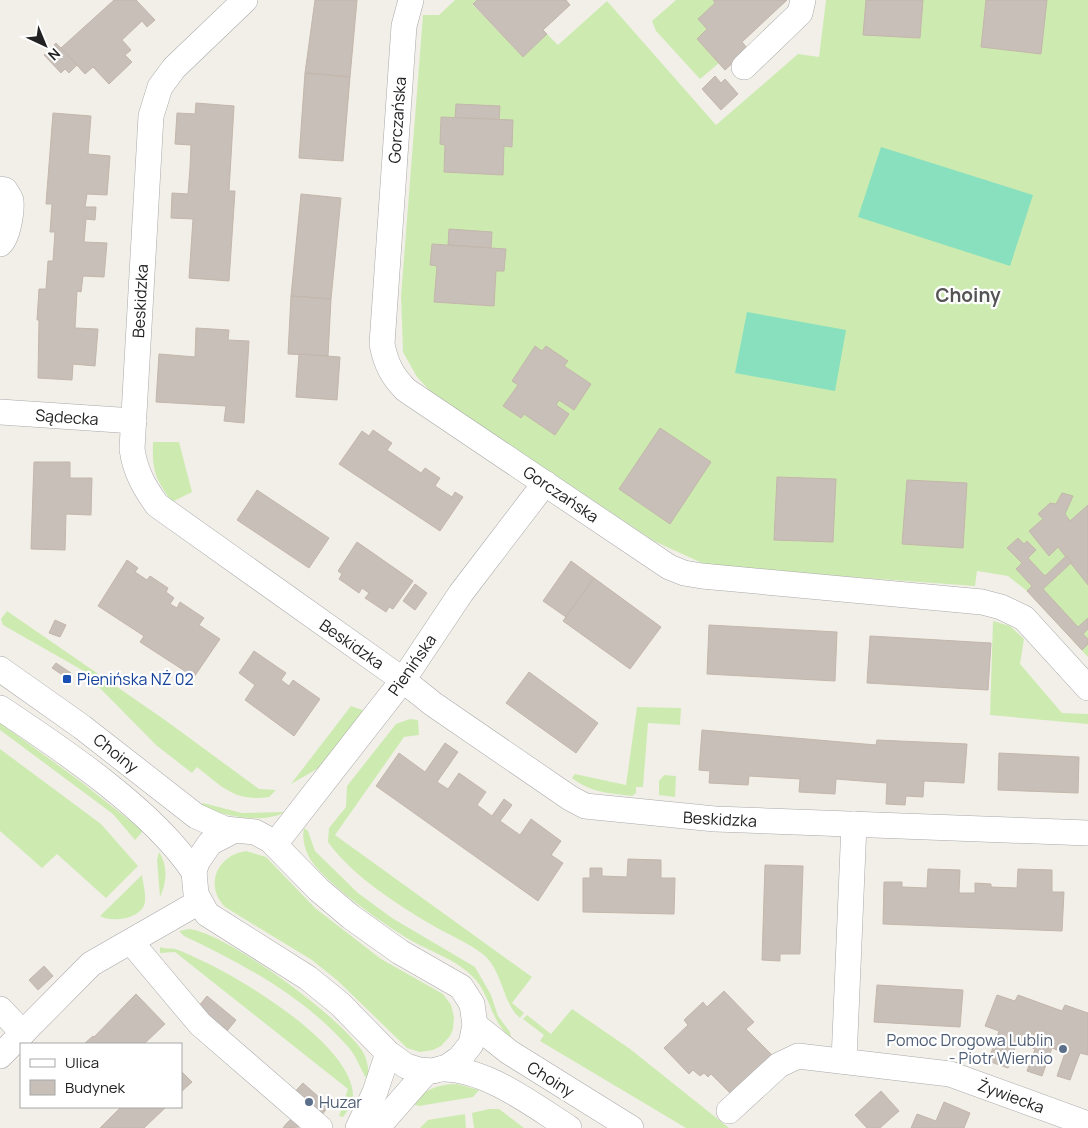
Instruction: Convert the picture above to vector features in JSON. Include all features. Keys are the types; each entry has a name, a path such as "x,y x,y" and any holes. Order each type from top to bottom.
{"street":[{"name":"Beskidzka","path":"245,0 174,68 160,87 151,116 133,461 142,483 157,505 403,680 441,710 570,798 585,806 715,819 1088,833"},
{"name":"Gorczańska","path":"411,0 404,26 382,344 385,362 394,378 425,405 545,483 655,558 684,573 872,593 982,602 1001,607 1024,618 1088,688"},
{"path":"744,67 800,13 803,0"},
{"path":"0,189 5,190 11,199 7,229 3,242 0,244"},
{"name":"Sądecka","path":"0,412 134,421"},
{"name":"Pienińska","path":"275,844 403,680 461,592 545,483"},
{"name":"Choiny","path":"0,669 82,727 196,816 216,826 261,834 275,844 319,890 351,917 400,952 460,987 472,1004 475,1025 508,1052 631,1128"},
{"name":"Choiny","path":"0,708 61,750 144,816 182,853 194,872"},
{"path":"844,1061 854,824"},
{"path":"0,1056 91,964 199,902 196,894 194,872 205,848 215,839 235,830"},
{"name":"Choiny","path":"199,902 214,919 269,951 308,978 340,1004 388,1053 406,1066 434,1070 457,1069 478,1076 569,1128"},
{"path":"131,942 200,1024 320,1128"},
{"path":"0,1009 23,1033"},
{"path":"377,1128 434,1070 453,1063 465,1053 474,1038 475,1025"},
{"path":"358,1128 375,1092 388,1053"},
{"name":"Żywiecka","path":"729,1111 779,1065 798,1056 950,1074 1088,1124"}],"green space":[{"path":"455,0 477,0 473,5 523,57 547,34 558,45 607,1 716,125 798,54 819,57 826,0 1088,0 1088,657 1027,591 1008,576 977,571 975,586 740,569 702,563 654,541 432,393 417,377 403,352 401,296 423,15 439,15"},
{"path":"676,0 713,0 715,3 707,29 697,39 719,63 700,79 656,31 652,21"},
{"path":"881,147 1033,195 1010,266 858,217"},
{"path":"747,312 846,330 835,391 735,373"},
{"path":"153,442 179,442 192,492 172,502 156,474 153,460"},
{"path":"7,611 165,720 259,789 276,790 269,797 247,797 222,787 197,767 192,773 156,745 82,670 3,625 1,619"},
{"path":"993,621 1010,626 1024,639 1020,664 1062,713 1088,714 1088,724 990,715"},
{"path":"351,706 365,711 322,766 291,784"},
{"path":"637,707 681,708 680,725 648,723 643,787 636,787 636,793 632,796 615,794 586,787 572,778 575,774 626,785"},
{"path":"410,719 418,720 419,735 404,737 335,835 532,977 512,1003 524,1013 520,1018 510,1005 491,962 485,956 379,891 351,868 328,842 329,828 346,807 347,786 396,724"},
{"path":"0,723 80,781 143,831 135,840 113,814 0,730"},
{"path":"0,749 101,824 138,866 106,898 57,854 42,868 0,831"},
{"path":"664,775 676,776 675,797 659,795 659,781"},
{"path":"203,803 242,813 285,812 265,818 242,817 200,807"},
{"path":"304,828 308,831 315,851 358,893 392,918 475,967 491,995 498,1016 510,1032 511,1038 498,1023 483,990 471,975 450,960 412,941 387,925 327,879 307,853 303,839"},
{"path":"246,851 266,857 315,908 381,959 443,994 451,1005 454,1017 450,1036 441,1046 433,1050 420,1052 407,1048 338,981 312,960 225,907 215,890 217,873 221,865 228,858"},
{"path":"159,852 166,874 160,897 157,860"},
{"path":"142,875 145,892 143,908 133,916 126,918 112,919 100,916"},
{"path":"189,929 207,934 255,961 333,1019 363,1052 368,1067 369,1082 350,1049 314,1013 273,984 184,936 179,931"},
{"path":"160,947 183,952 239,980 265,996 316,1036 336,1057 349,1078 353,1101 343,1117 339,1116 348,1089 175,952 160,953"},
{"path":"572,1009 630,1049 729,1128 686,1128 540,1041 544,1035 523,1019 527,1015 551,1034"},
{"path":"457,1084 479,1090 473,1097 419,1106 409,1103 431,1089 443,1085"},
{"path":"499,1109 524,1128 474,1128 472,1113"},
{"path":"465,1114 466,1128 420,1128 428,1120"}],"building":[{"path":"114,0 136,0 155,20 147,27 142,21 122,40 131,50 125,55 132,62 109,84 93,67 85,74 61,48"},
{"path":"315,0 357,0 350,77 305,73"},
{"path":"477,0 566,0 570,5 543,30 547,34 523,57 473,4"},
{"path":"713,0 787,0 742,42 748,49 725,70 697,39 707,29 698,19 715,3"},
{"path":"866,0 923,0 920,38 863,35"},
{"path":"986,0 1047,0 1041,54 981,47"},
{"path":"56,43 77,65 69,73 65,69 61,73 44,55"},
{"path":"305,73 350,77 343,161 299,158"},
{"path":"715,76 721,83 725,79 738,94 721,110 702,89"},
{"path":"196,103 234,106 229,191 235,191 229,281 189,278 193,219 171,218 172,193 188,194 190,168 191,145 175,144 177,113 195,114"},
{"path":"456,104 500,106 499,120 455,118"},
{"path":"53,113 91,116 88,154 110,156 107,195 87,194 85,207 96,207 95,220 86,219 84,242 107,243 104,277 83,276 81,292 77,291 75,328 98,329 95,366 73,364 72,380 38,378 39,320 37,320 39,289 46,289 48,261 53,261 55,232 50,232 52,204 46,204"},
{"path":"441,117 513,120 512,147 504,146 503,175 444,172 445,145 440,144"},
{"path":"301,194 341,198 331,299 291,296"},
{"path":"449,229 492,232 491,248 448,245"},
{"path":"432,244 506,249 504,271 496,271 494,306 434,302 437,266 430,265"},
{"path":"291,296 331,299 328,356 288,354"},
{"path":"196,328 229,330 228,340 249,341 244,423 224,421 226,406 156,402 159,354 195,357"},
{"path":"535,346 542,351 546,346 568,361 564,366 591,384 574,410 559,400 556,405 569,414 555,435 524,414 521,418 503,406 518,385 512,381"},
{"path":"299,354 340,357 337,400 296,397"},
{"path":"660,428 711,462 670,524 619,489"},
{"path":"373,430 392,443 387,450 421,473 425,468 440,478 435,486 452,497 455,492 463,497 440,531 339,464 362,431 369,436"},
{"path":"34,462 70,462 70,478 92,478 91,515 66,514 65,550 31,549"},
{"path":"777,477 836,479 833,542 774,540"},
{"path":"907,480 967,483 963,548 902,544"},
{"path":"257,490 329,538 309,568 237,520"},
{"path":"1062,493 1073,496 1065,514 1070,521 1088,505 1088,585 1058,547 1049,556 1029,531 1043,519 1038,514 1050,503 1056,504"},
{"path":"1018,538 1024,544 1027,541 1036,550 1028,558 1045,576 1066,556 1072,562 1043,589 1078,627 1088,618 1088,629 1083,634 1088,639 1088,644 1082,650 1027,591 1032,586 1016,569 1022,563 1007,548"},
{"path":"357,542 413,581 393,609 389,607 386,612 365,598 369,593 362,588 359,593 339,579 342,574 338,571"},
{"path":"127,560 138,568 135,572 147,580 150,576 168,588 166,592 174,598 170,604 177,608 180,602 204,618 199,625 220,639 194,677 140,642 144,636 98,606"},
{"path":"571,561 594,578 566,617 543,601"},
{"path":"594,578 661,627 630,669 563,621"},
{"path":"415,584 427,593 415,610 403,601"},
{"path":"55,620 66,625 60,637 49,633"},
{"path":"709,625 837,632 835,681 707,674"},
{"path":"870,636 991,643 988,690 867,683"},
{"path":"254,651 286,673 281,680 289,686 293,680 320,699 294,736 245,700 255,685 239,673"},
{"path":"56,663 71,673 67,678 52,668"},
{"path":"529,672 598,723 576,753 506,703"},
{"path":"702,730 876,745 877,740 967,744 964,783 924,781 923,797 906,796 905,805 886,804 887,783 836,779 835,794 799,792 800,779 749,776 748,785 709,783 710,771 699,770"},
{"path":"445,743 458,752 437,782 448,789 459,773 486,792 477,805 492,816 504,799 512,805 500,821 520,835 531,819 561,841 551,855 563,863 538,901 376,786 399,753 425,772"},
{"path":"999,753 1079,757 1078,793 998,790"},
{"path":"628,859 661,860 661,878 675,878 674,914 583,912 583,878 590,878 590,868 602,868 602,876 627,877"},
{"path":"765,865 803,866 800,954 780,954 780,961 762,960"},
{"path":"928,869 960,870 959,893 975,893 975,883 991,884 991,887 1017,888 1018,869 1052,870 1052,892 1064,892 1062,931 883,924 884,882 902,882 902,887 927,888"},
{"path":"44,966 53,976 38,990 29,980"},
{"path":"877,985 963,990 960,1027 874,1022"},
{"path":"724,991 754,1022 746,1029 772,1055 731,1094 711,1074 708,1077 704,1073 700,1076 693,1070 689,1074 664,1048 688,1025 684,1020 703,1002 707,1007"},
{"path":"136,994 165,1024 145,1043 85,1043 94,1037"},
{"path":"997,995 1015,1001 1018,995 1062,1011 1065,1005 1088,1013 1088,1055 1080,1053 1070,1080 1057,1076 1065,1053 1052,1048 1042,1076 1027,1071 1035,1049 1017,1042 1008,1068 988,1061 999,1031 985,1026"},
{"path":"207,996 236,1020 227,1031 198,1007"},
{"path":"182,1072 192,1082 182,1091"},
{"name":"Huzar","path":"303,1083 329,1106 316,1122 289,1098"},
{"path":"881,1091 899,1111 880,1128 867,1128 855,1115"},
{"path":"944,1102 970,1113 964,1128 911,1128 917,1114 936,1121"},
{"path":"120,1108 165,1108 144,1128 100,1128"},
{"path":"291,1119 299,1127 283,1128 286,1124"}],"place":[{"name":"Pienińska NŻ 02","path":"67,679"},
{"name":"Pomoc Drogowa Lublin - Piotr Wiernio","path":"1063,1049"},
{"name":"Huzar","path":"309,1102"}],"district":[{"name":"Choiny","path":"968,295"}]}
